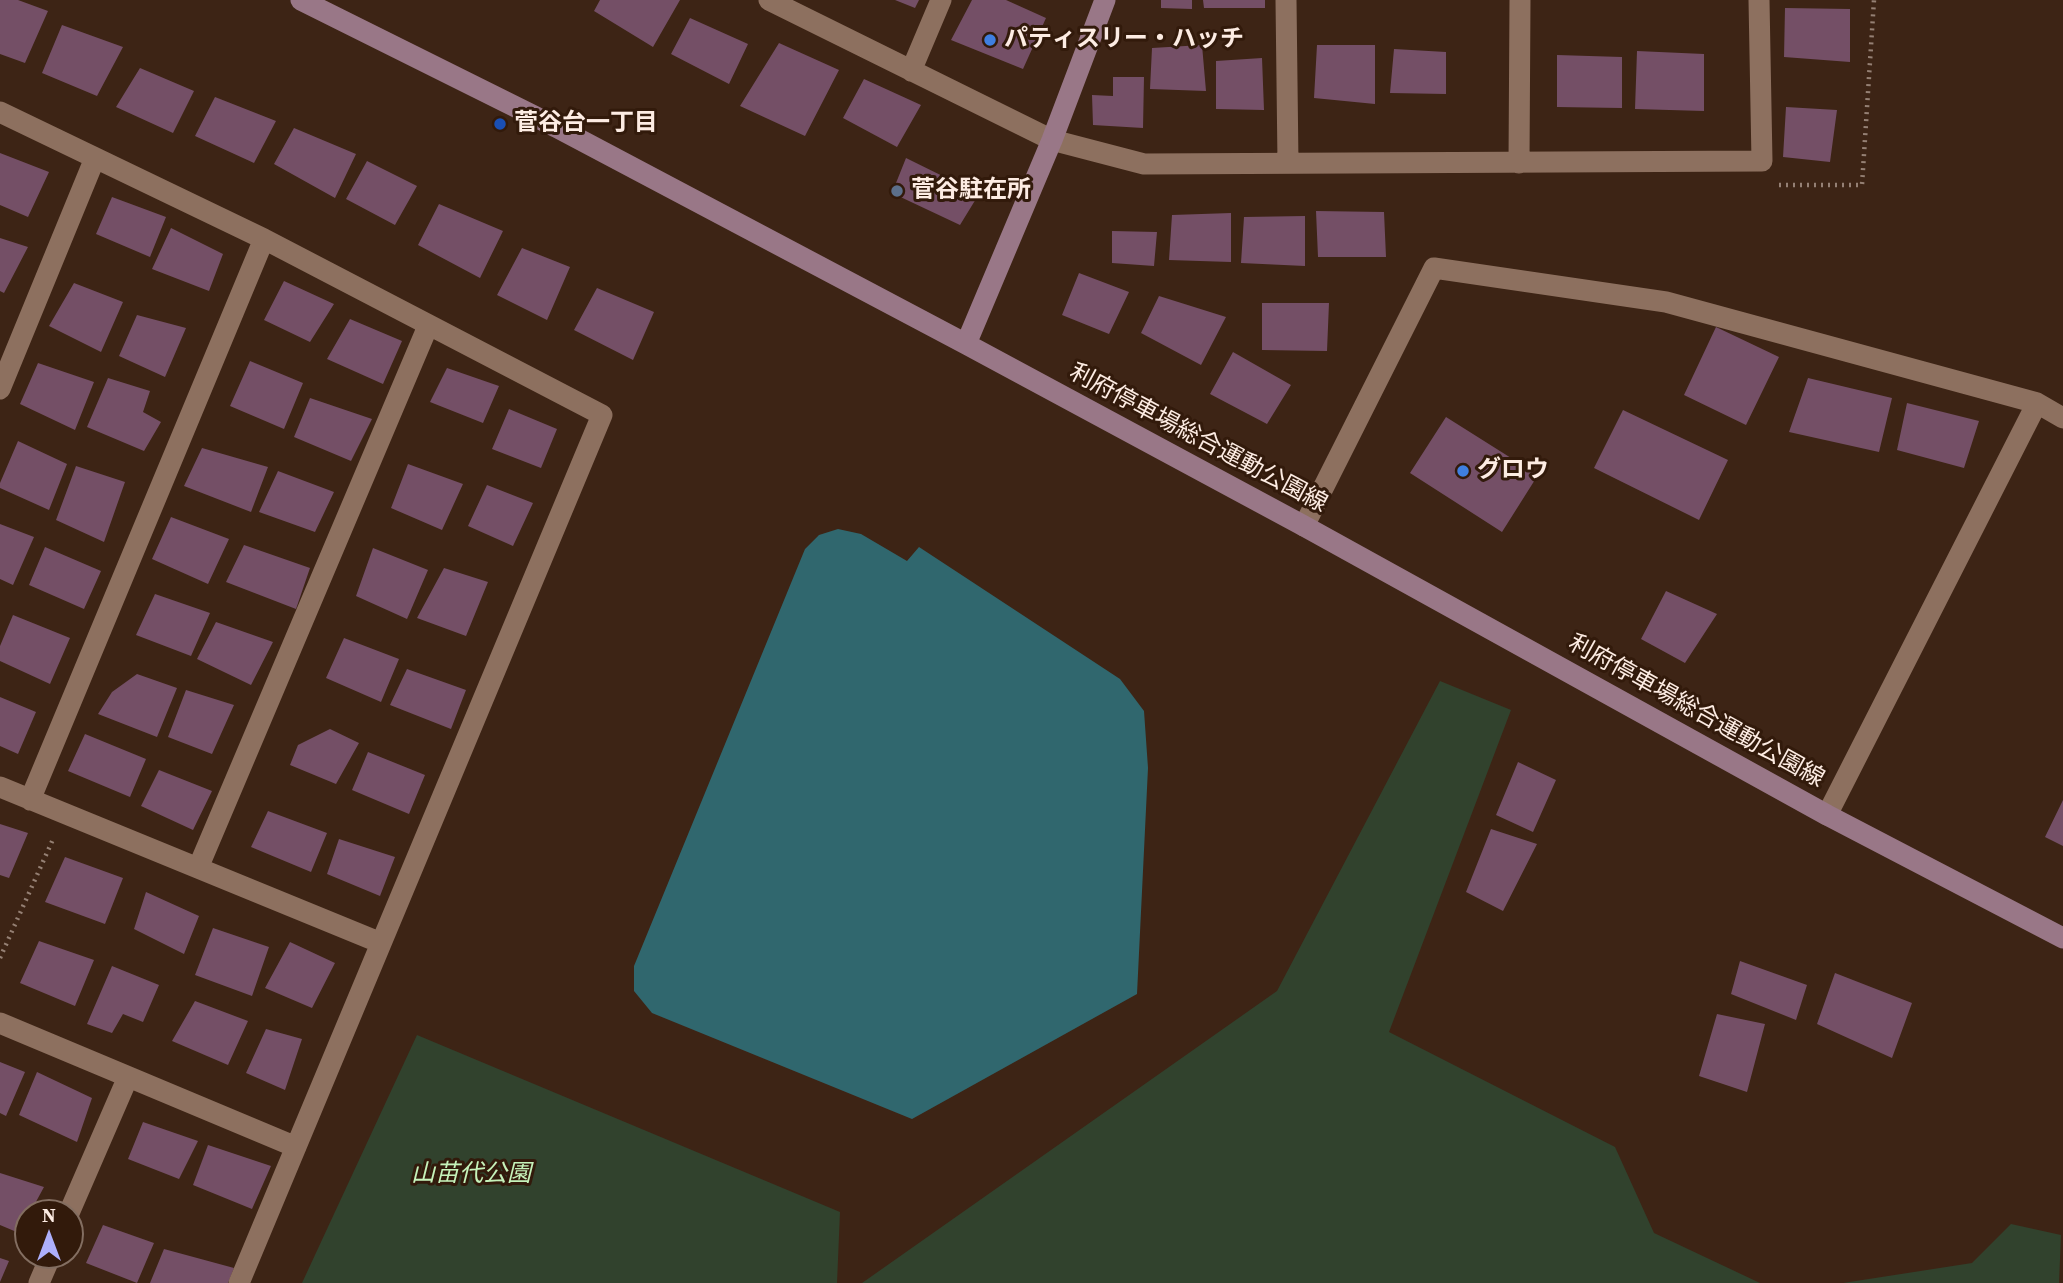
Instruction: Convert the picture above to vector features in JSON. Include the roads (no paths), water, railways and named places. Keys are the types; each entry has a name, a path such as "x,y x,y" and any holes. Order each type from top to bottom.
{"main road":[{"name":"利府停車場総合運動公園線","path":"301,0 556,127 966,344 1304,526 1827,815 2063,938"},
{"path":"966,344 1052,140 1105,0"}],"street":[{"path":"769,0 1052,140 1144,164 1762,161 1759,0"},
{"path":"911,71 941,0"},
{"path":"1286,0 1288,163"},
{"path":"1519,163 1520,0"},
{"path":"0,112 264,239 602,415 239,1283"},
{"path":"0,389 95,158"},
{"path":"30,800 264,239"},
{"path":"1304,526 1434,268 1666,302 2037,403 2063,418"},
{"path":"198,868 429,326"},
{"path":"1827,815 2037,403"},
{"path":"0,788 381,943"},
{"path":"0,1023 296,1147"},
{"path":"75,1199 128,1077"}],"water":[{"path":"838,529 861,534 907,561 919,547 1120,679 1144,711 1148,768 1137,994 912,1119 652,1013 634,991 634,966 805,549 819,535"}],"place":[{"name":"パティスリー・ハッチ","path":"990,40"},
{"name":"菅谷台一丁目","path":"500,124"},
{"name":"菅谷駐在所","path":"897,191"},
{"name":"グロウ","path":"1463,471"}],"park label":[{"name":"山苗代公園","path":"471,1175"}]}
